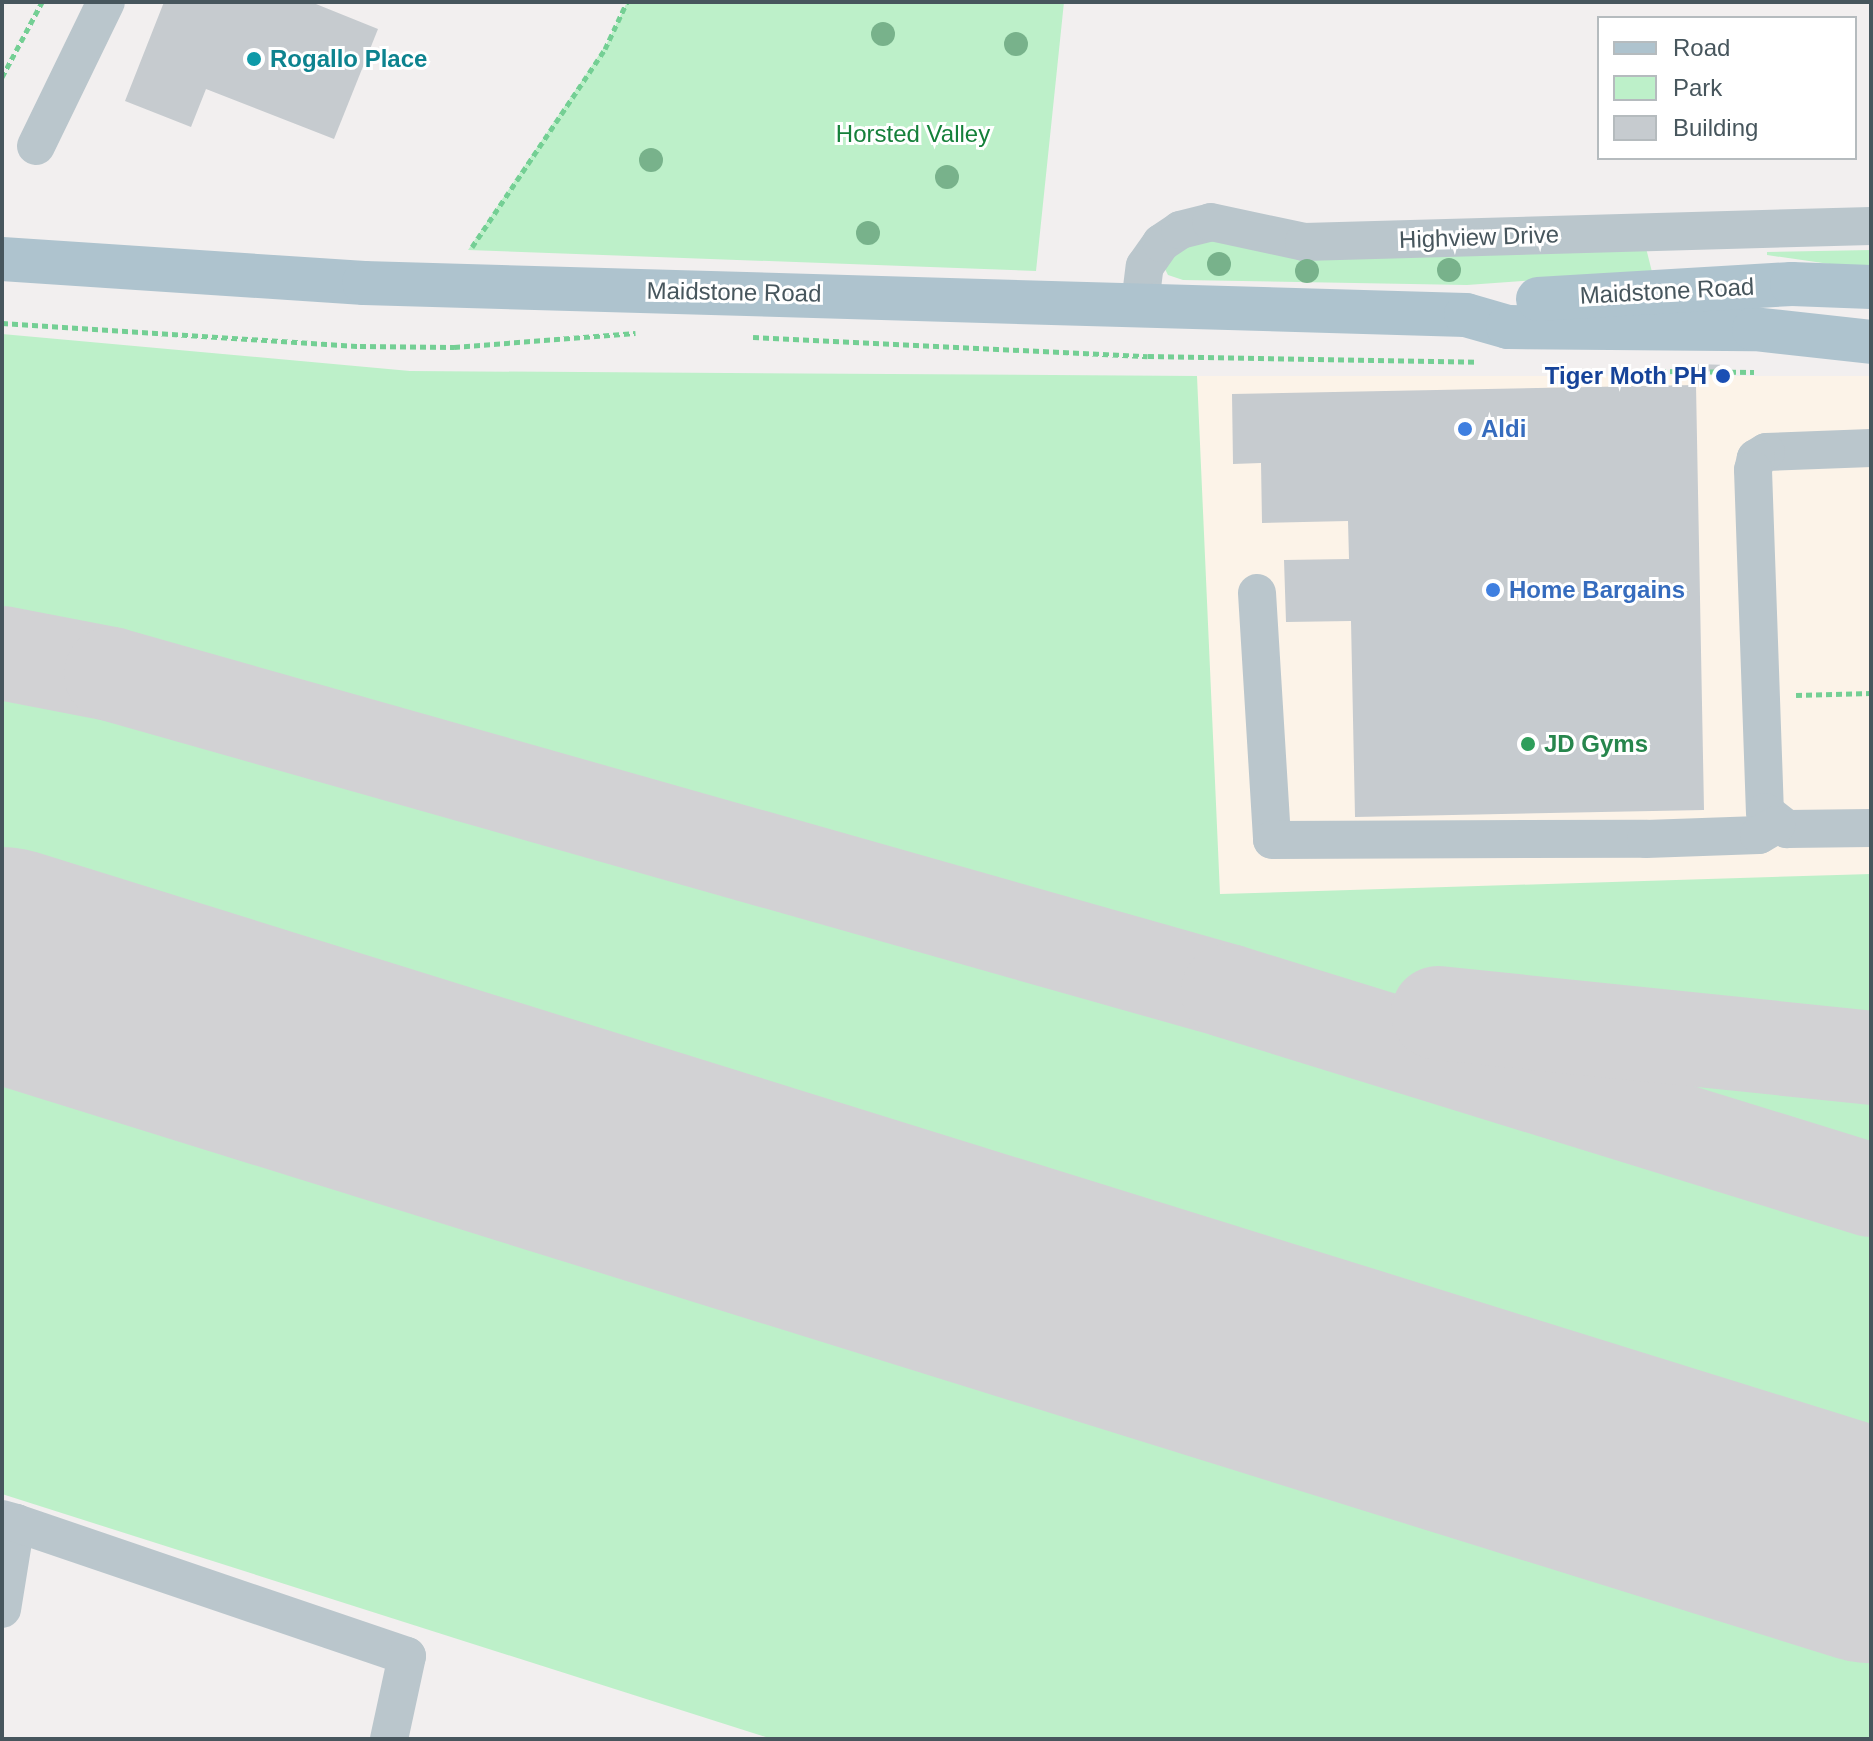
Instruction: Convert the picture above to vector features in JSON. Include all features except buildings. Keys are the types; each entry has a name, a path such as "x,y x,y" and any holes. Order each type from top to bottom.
{"main road":[{"name":"Maidstone Road","path":"2,259 460,286 1466,315 1508,327 1754,329 1871,342"},
{"name":"Maidstone Road","path":"1466,315 1508,300 1792,284 1871,287"}],"street":[{"path":"36,146 106,2"},
{"name":"Highview Drive","path":"1140,304 1145,266 1161,243 1180,230 1211,222 1304,242 1871,226"},
{"path":"1871,448 1766,452 1754,461 1762,802 1776,825 1790,829 1871,828"},
{"path":"1257,593 1272,840 1660,838 1759,835 1776,825"},
{"path":"2,1609 9,1521 407,1656 389,1739"}],"path":[{"path":"2,77 42,2"},
{"path":"460,286 468,253 605,49 627,2"},
{"path":"2,323 360,346 454,347 649,332"},
{"path":"742,337 1148,356 1495,362"},
{"path":"1652,370 1769,371"},
{"path":"1760,695 1871,693"}],"shaded area":[{"path":"1197,376 1871,376 1871,896 1197,896"}],"green space":[{"name":"Horsted Valley","path":"627,2 1064,2 1036,271 468,250 607,43"},
{"path":"1186,240 1646,248 1652,272 1467,285 1183,280 1168,275 1164,267"},
{"path":"1871,250 1871,270 1767,255 1767,252"},
{"path":"2,334 410,371 1197,376 1220,894 1871,874 1871,1739 772,1739 2,1494"}],"taxiway":[{"path":"2,653 111,674 1228,991 1871,1190"},
{"path":"1438,1013 1871,1058"}],"runway":[{"path":"2,964 1871,1546"}],"place":[{"name":"Rogallo Place","path":"254,59"},
{"name":"Tiger Moth PH","path":"1723,376"},
{"name":"Aldi","path":"1465,429"},
{"name":"Home Bargains","path":"1493,590"},
{"name":"JD Gyms","path":"1528,744"}]}
